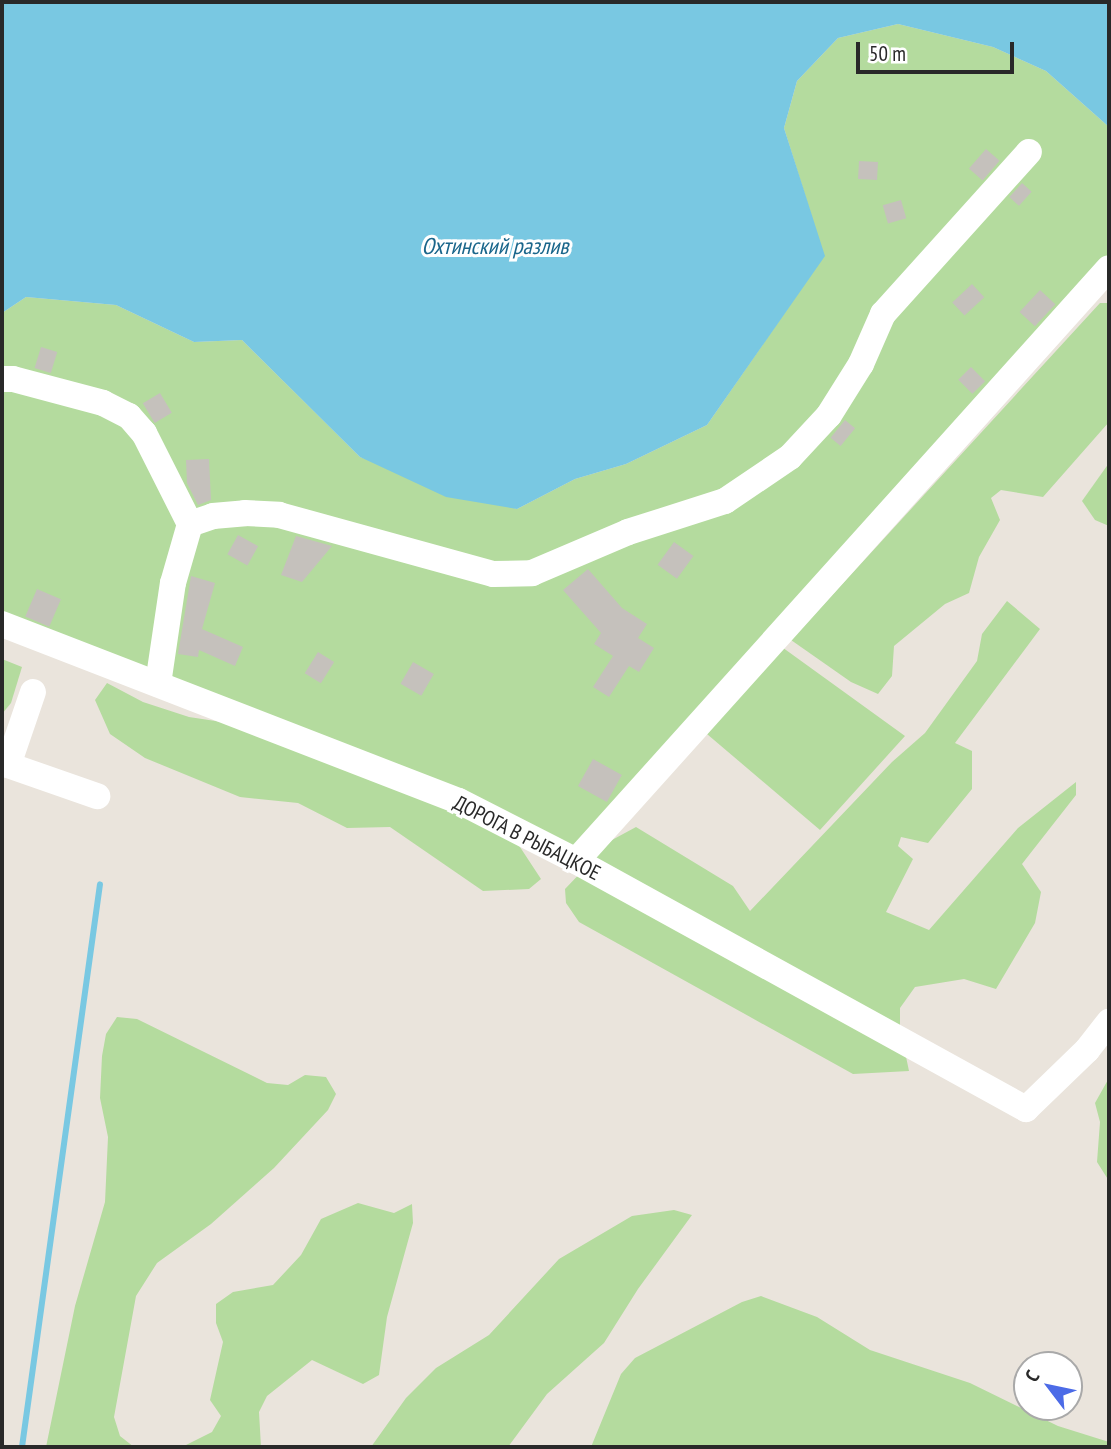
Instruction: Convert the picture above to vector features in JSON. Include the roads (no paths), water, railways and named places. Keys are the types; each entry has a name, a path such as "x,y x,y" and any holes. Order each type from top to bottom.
{"street":[{"path":"190,524 213,516 245,513 279,516 493,574 532,572 628,532 725,501 790,457 829,415 861,364 883,314 1029,152"},
{"path":"576,861 1109,268"},
{"path":"2,379 13,379 103,403 130,416 145,433 190,524 173,583 158,684"},
{"name":"ДОРОГА В РЫБАЦКОЕ","path":"2,624 459,801 576,861 1026,1109 1087,1050 1109,1022"},
{"path":"33,692 5,764 97,796"}],"water":[{"name":"Охтинский разлив","path":"2,2 1109,2 1109,127 1046,71 993,47 898,24 838,38 797,81 784,128 825,256 707,425 626,464 575,479 517,509 446,497 360,457 242,340 194,342 116,305 26,297 2,313"}],"waterway":[{"path":"22,1447 100,884"}]}
